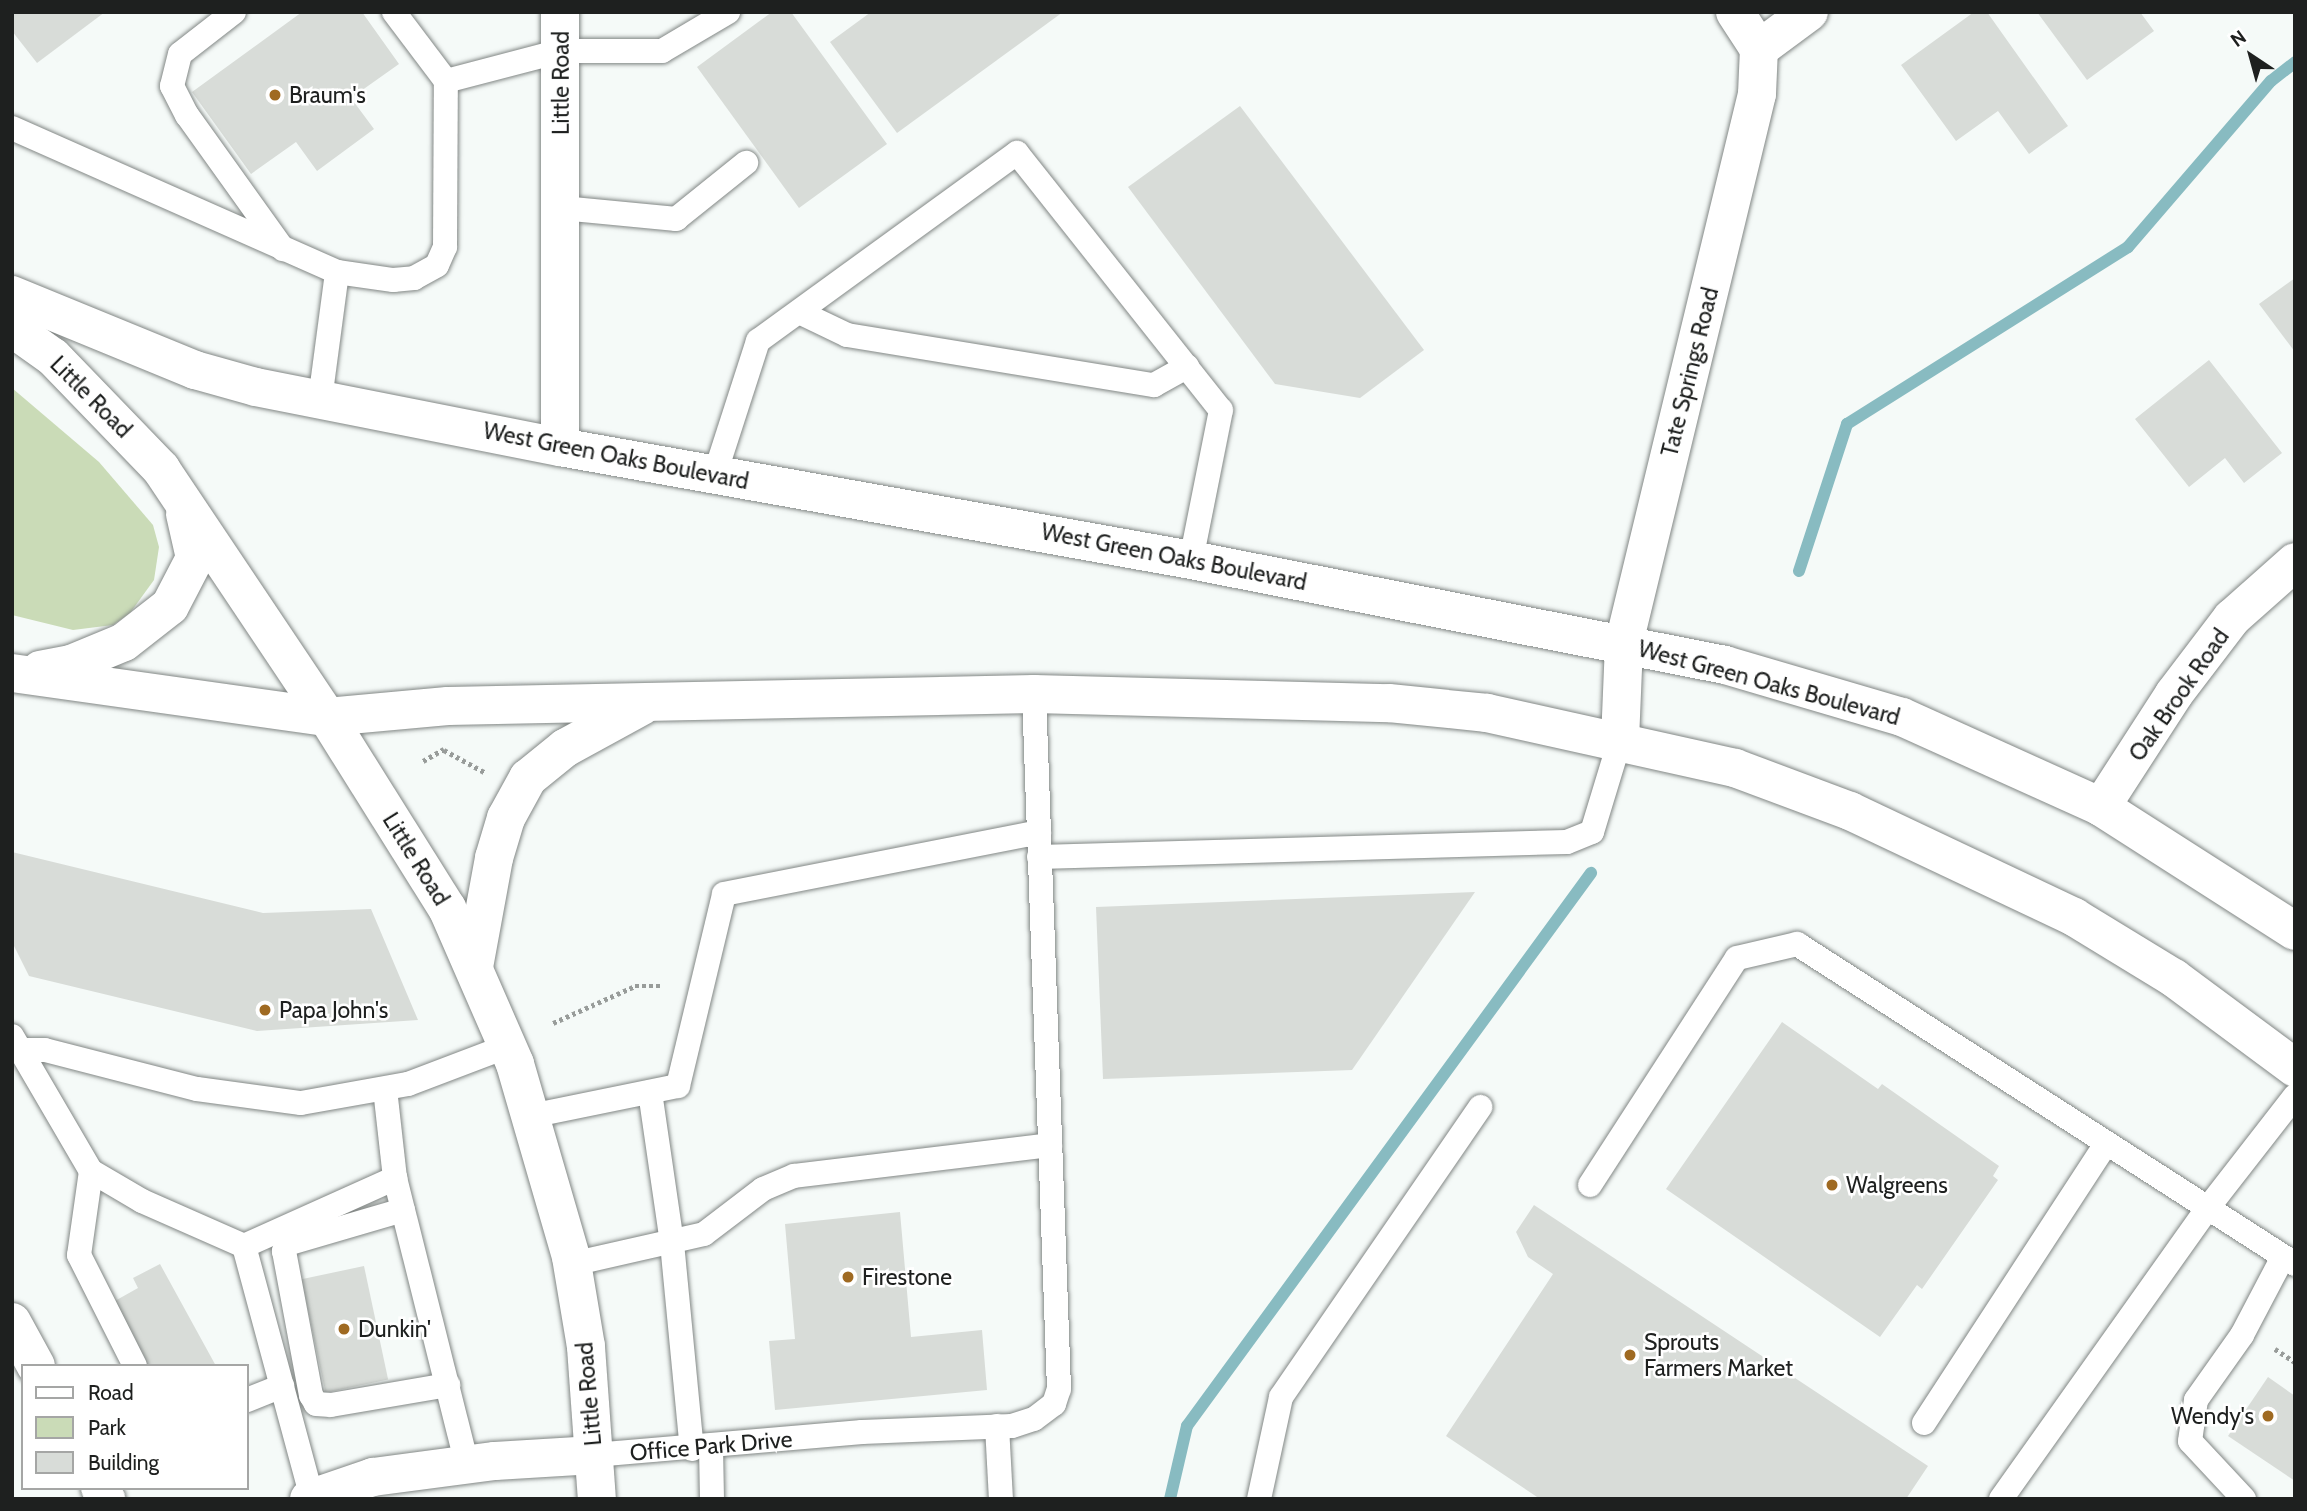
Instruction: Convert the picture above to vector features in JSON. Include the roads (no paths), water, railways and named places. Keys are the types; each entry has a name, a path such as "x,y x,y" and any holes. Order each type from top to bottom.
{"main road":[{"name":"Little Road","path":"561,12 561,447"},
{"path":"1735,12 1759,49 1809,12"},
{"name":"Tate Springs Road","path":"1620,740 1624,643 1757,94 1759,49"},
{"name":"West Green Oaks Boulevard","path":"12,295 195,370 320,400 561,447 1191,560 1624,643 1725,666 1902,718 2101,807 2295,931"},
{"name":"Little Road","path":"12,328 53,357 162,469 327,717 447,908 508,1046 572,1264 586,1348 597,1499"},
{"path":"13,673 97,655 149,626 170,606 191,573 194,547 188,521 162,469"},
{"name":"Oak Brook Road","path":"2101,807 2174,694 2232,618 2295,562"},
{"path":"13,673 327,717 443,706 646,704 1034,694 1388,703 1487,713 1620,740 1735,768 1850,811 2074,917 2174,978 2295,1068"},
{"path":"474,967 494,858 506,818 528,778 565,748 646,704"},
{"path":"12,1322 35,1364"},
{"name":"Office Park Drive","path":"311,1498 373,1477 467,1465 594,1455"}],"lane":[{"path":"234,12 180,54 172,86 187,115 283,249"},
{"path":"12,128 337,272 403,279 429,271 442,256 446,81 394,12"},
{"path":"446,81 560,51 662,51 728,12"},
{"path":"715,474 758,341 1017,153 1221,410 1191,560"},
{"path":"562,208 676,219 746,163"},
{"path":"320,400 337,272"},
{"path":"799,312 847,335 1154,385 1186,367"},
{"path":"572,1264 704,1234 764,1189 794,1176 1050,1145 1034,694"},
{"path":"1040,857 1567,842 1592,832 1620,740"},
{"path":"530,1116 678,1086 724,894 1039,832"},
{"path":"1590,1185 1737,958 1797,944 2289,1260 2196,1401 2190,1441 2244,1499"},
{"path":"15,1046 45,1050 197,1089 263,1101 301,1103 385,1089 508,1046"},
{"path":"15,1046 91,1171 142,1201 244,1247 395,1178"},
{"path":"385,1089 395,1178 467,1465"},
{"path":"650,1092 701,1448 712,1499"},
{"path":"2001,1499 2207,1209 2295,1096"},
{"path":"1259,1499 1281,1397 1480,1107"},
{"path":"1924,1423 2106,1144"},
{"name":"Office Park Drive","path":"594,1455 701,1448 862,1432 996,1426 1034,1419 1054,1404 1059,1389 1050,1145"},
{"path":"91,1171 79,1255 134,1364"},
{"path":"403,1210 287,1244 284,1251 311,1395 316,1404 331,1405 448,1385"},
{"path":"244,1247 311,1498"},
{"path":"248,1400 282,1386"},
{"path":"996,1426 1002,1499"}],"waterway":[{"path":"1799,571 1847,424 2128,247 2271,81 2295,62"},
{"path":"1170,1499 1187,1426 1591,873"}],"place":[{"name":"Braum's","path":"275,95"},
{"name":"Papa John's","path":"265,1010"},
{"name":"Walgreens","path":"1832,1185"},
{"name":"Firestone","path":"848,1277"},
{"name":"Dunkin'","path":"344,1329"},
{"name":"Sprouts Farmers Market","path":"1630,1355"},
{"name":"Wendy's","path":"2268,1416"}]}
